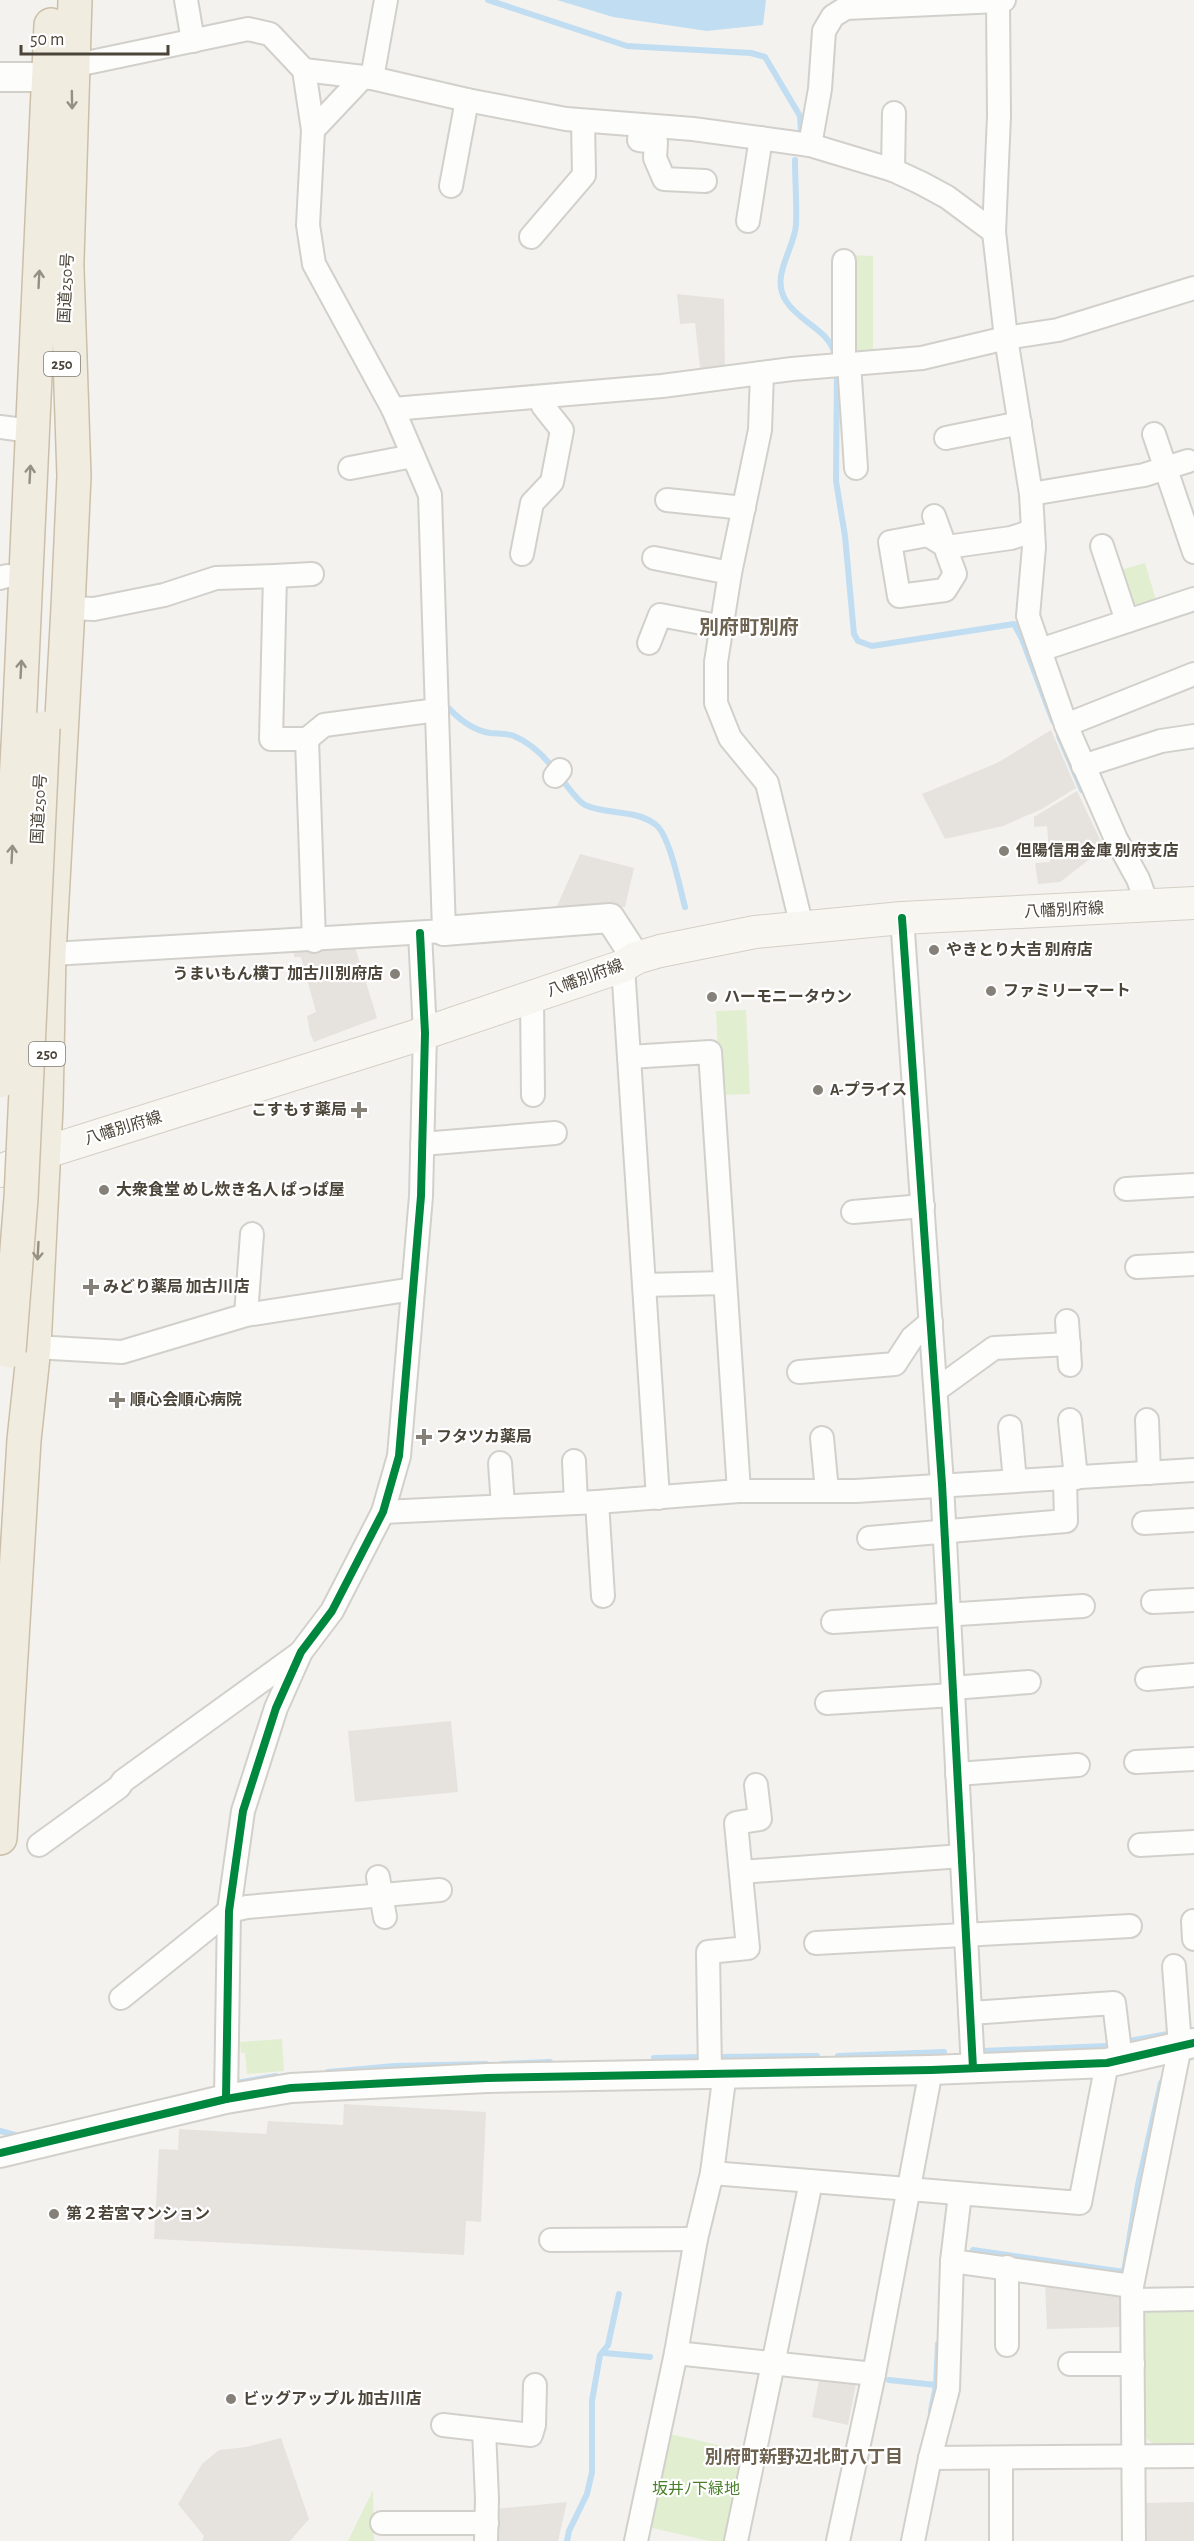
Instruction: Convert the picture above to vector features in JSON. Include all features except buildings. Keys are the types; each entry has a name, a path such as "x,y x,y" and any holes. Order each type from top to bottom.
{"highway":[{"name":"国道250号","path":"0,1081 31,728 67,270 73,118 60,72 53,0"},
{"name":"国道250号","path":"0,1619 22,1349 21,1198 48,117 75,0"},
{"name":"250","path":"0,1838 24,1440 22,1349 43,1153 50,954 69,608 74,476 67,270"}],"main road":[{"name":"八幡別府線","path":"0,1171 43,1153 425,1033 660,951 755,932 902,918 1194,903"}],"street":[{"path":"186,0 192,41"},
{"path":"313,130 368,77 386,0"},
{"path":"810,145 820,88 824,31 833,16 846,8 1004,0"},
{"path":"998,1 999,116 994,232 1006,338 1030,494 1034,547 1028,616 1040,650 1046,691 1066,725 1116,839 1138,879 1148,906"},
{"path":"0,78 60,72 248,29 270,34 304,70 313,130 308,225 314,264 393,409 430,495 436,503 437,710 432,932 425,1033 422,1196 399,1456 383,1512 332,1611 301,1652 276,1708 243,1811 229,1911 226,2099"},
{"path":"304,70 368,77 566,119 642,125 810,145 893,170 947,197 994,232"},
{"path":"451,186 468,100"},
{"path":"893,170 894,113"},
{"path":"531,237 584,175 583,121"},
{"path":"642,125 639,140 656,142 655,158 664,179 705,181"},
{"path":"748,220 761,138"},
{"path":"844,261 841,364 856,468"},
{"path":"393,409 662,386 841,364 922,358 1006,338 1058,330 1194,288"},
{"path":"762,373 760,430 730,573 716,662 716,703 730,738 767,783 802,927"},
{"path":"522,555 532,503 552,482 562,430 543,406 543,396"},
{"path":"961,441 1020,423"},
{"path":"0,427 23,430"},
{"path":"1154,434 1194,552"},
{"path":"350,468 413,456"},
{"path":"1030,494 1144,475 1188,461"},
{"path":"667,500 744,508"},
{"path":"934,516 947,547 1011,538 1033,531"},
{"path":"1102,546 1127,621"},
{"path":"654,558 730,573"},
{"path":"69,608 94,609 164,595 216,579 312,574"},
{"path":"275,576 271,739 307,740 324,725 437,710"},
{"path":"1040,650 1194,599"},
{"path":"649,643 660,615 723,627"},
{"path":"1066,725 1194,674"},
{"path":"1083,766 1161,741 1194,736"},
{"path":"307,740 314,941"},
{"path":"0,958 314,941 610,918 629,962 628,1057 658,1498"},
{"path":"902,918 942,1484 973,2068"},
{"path":"532,997 533,1095"},
{"path":"628,1057 710,1052 739,1491"},
{"path":"422,1144 555,1133"},
{"path":"1126,1189 1194,1185"},
{"path":"853,1212 923,1206"},
{"path":"246,1315 252,1234"},
{"path":"1147,1260 1194,1264"},
{"path":"644,1285 726,1283"},
{"path":"22,1349 122,1352 246,1315 413,1289"},
{"path":"936,1389 994,1348 1069,1354 1067,1321"},
{"path":"799,1372 831,1361 895,1364 912,1338 931,1322"},
{"path":"869,1538 1066,1521 1070,1478 1070,1420"},
{"path":"1147,1420 1149,1473"},
{"path":"1010,1427 1015,1481"},
{"path":"822,1438 827,1491"},
{"path":"574,1461 587,1503 603,1596"},
{"path":"500,1463 503,1506"},
{"path":"383,1512 587,1503 739,1491 827,1491 1194,1470"},
{"path":"1144,1523 1180,1528"},
{"path":"1153,1602 1194,1600"},
{"path":"833,1622 1070,1613"},
{"path":"39,1845 119,1787 132,1774 301,1652"},
{"path":"1147,1679 1194,1675"},
{"path":"827,1703 1029,1682"},
{"path":"1136,1762 1189,1753"},
{"path":"957,1774 1064,1760"},
{"path":"636,2541 676,2353 696,2239 712,2173 718,2072 708,1952 758,1948 741,1872 736,1823 760,1820 756,1785"},
{"path":"1140,1845 1194,1842"},
{"path":"741,1872 962,1856"},
{"path":"122,1998 229,1911 247,1906 440,1890"},
{"path":"816,1943 857,1950 966,1935 1130,1926"},
{"path":"1134,2541 1132,2293 1187,2045 1174,1966"},
{"path":"712,2173 1080,2203 1114,2062 1114,2003 970,2013"},
{"path":"0,2153 226,2099 291,2088 718,2072 931,2070 1114,2062 1187,2045"},
{"path":"838,2541 874,2374 931,2070"},
{"path":"736,2541 811,2182"},
{"path":"913,2541 930,2458 948,2389 952,2260 960,2194"},
{"path":"551,2240 696,2239"},
{"path":"952,2260 1007,2267 1132,2293 1194,2299"},
{"path":"1007,2267 1007,2344"},
{"path":"676,2353 874,2374"},
{"path":"1070,2364 1133,2364"},
{"path":"442,2425 531,2435 534,2425 535,2385"},
{"path":"382,2523 487,2532 484,2430"},
{"path":"930,2458 1194,2456"},
{"path":"1001,2458 1001,2541"}],"green space":[{"path":"848,255 873,256 873,352 855,356"},
{"path":"1145,563 1156,600 1139,606 1127,601 1117,571"},
{"path":"746,1010 750,1094 720,1095 716,1011"},
{"path":"282,2039 284,2071 247,2074 245,2053 241,2053 240,2042"},
{"path":"1194,2303 1194,2446 1156,2446 1145,2437 1143,2310"},
{"name":"坂井ﾉ下緑地","path":"666,2433 744,2451 725,2541 709,2541 648,2527"},
{"path":"373,2490 374,2541 348,2541"}],"shaded area":[{"path":"677,294 724,299 725,371 707,373 700,367 695,323 680,324"},
{"path":"1051,730 1076,788 1042,809 1003,826 945,839 922,794 997,763"},
{"path":"1077,791 1104,848 1060,882 1038,884 1035,863 1050,862 1047,826 1034,827 1034,817"},
{"path":"580,854 634,868 625,907 554,913"},
{"path":"355,947 377,1018 314,1042 307,1016 316,1012 301,957 294,957 294,951"},
{"path":"451,1721 458,1792 355,1802 348,1731"},
{"path":"344,2104 486,2112 481,2222 466,2221 464,2255 154,2239 159,2149 178,2150 179,2129 266,2134 268,2121 343,2125"},
{"path":"1045,2282 1117,2292 1124,2301 1124,2327 1047,2329"},
{"path":"820,2375 853,2379 856,2384 848,2425 812,2417"},
{"path":"281,2438 309,2519 290,2541 202,2541 204,2536 178,2504 202,2464 219,2450 246,2447"},
{"path":"567,2502 558,2541 493,2541 495,2509"},
{"path":"1194,2502 1194,2541 1143,2541 1142,2503"}],"water":[{"path":"557,0 766,0 763,25 707,31 613,17"}],"waterway":[{"path":"488,0 627,46 751,53 765,57 800,116 801,132"},
{"path":"795,160 796,225 784,263 782,292 792,309 826,338 835,354"},
{"path":"837,370 836,481 845,536 854,634 858,641 872,646 1014,624 1022,639 1053,721"},
{"path":"444,703 459,718 476,729 511,735 526,742 554,769"},
{"path":"1059,736 1082,790"},
{"path":"560,777 585,805 631,814 656,825 670,851 685,907"},
{"path":"1124,2042 1173,2033"},
{"path":"983,2051 1107,2046"},
{"path":"838,2056 944,2052"},
{"path":"715,2057 817,2056"},
{"path":"654,2058 704,2057"},
{"path":"502,2064 550,2062"},
{"path":"328,2072 395,2066 486,2064"},
{"path":"230,2084 276,2076"},
{"path":"973,2250 1124,2272 1138,2185 1161,2083"},
{"path":"0,2131 19,2136"},
{"path":"567,2541 569,2531 587,2494 592,2472 592,2401 600,2355 608,2345 619,2294"},
{"path":"931,2411 936,2385 938,2344"},
{"path":"604,2353 650,2357"},
{"path":"889,2380 936,2385"}],"cycle path":[{"path":"902,918 942,1484 973,2068"},
{"path":"226,2099 229,1911 243,1811 276,1708 301,1652 332,1611 383,1512 399,1456 421,1196 425,1033 420,933"},
{"path":"0,2153 226,2099 291,2088 487,2078 931,2070 1107,2063 1194,2043"}],"place":[{"name":"但陽信用金庫 別府支店","path":"1004,851"},
{"name":"やきとり大吉 別府店","path":"934,950"},
{"name":"うまいもん横丁 加古川別府店","path":"395,974"},
{"name":"ファミリーマート","path":"991,991"},
{"name":"ハーモニータウン","path":"712,997"},
{"name":"A-プライス","path":"818,1090"},
{"name":"こすもす薬局","path":"359,1110"},
{"name":"大衆食堂 めし炊き名人 ぱっぱ屋","path":"104,1190"},
{"name":"みどり薬局 加古川店","path":"91,1287"},
{"name":"順心会順心病院","path":"117,1400"},
{"name":"フタツカ薬局","path":"424,1437"},
{"name":"第２若宮マンション","path":"54,2214"},
{"name":"ビッグアップル 加古川店","path":"231,2399"}],"district":[{"name":"別府町別府","path":"749,628"},
{"name":"別府町新野辺北町八丁目","path":"804,2458"}]}
